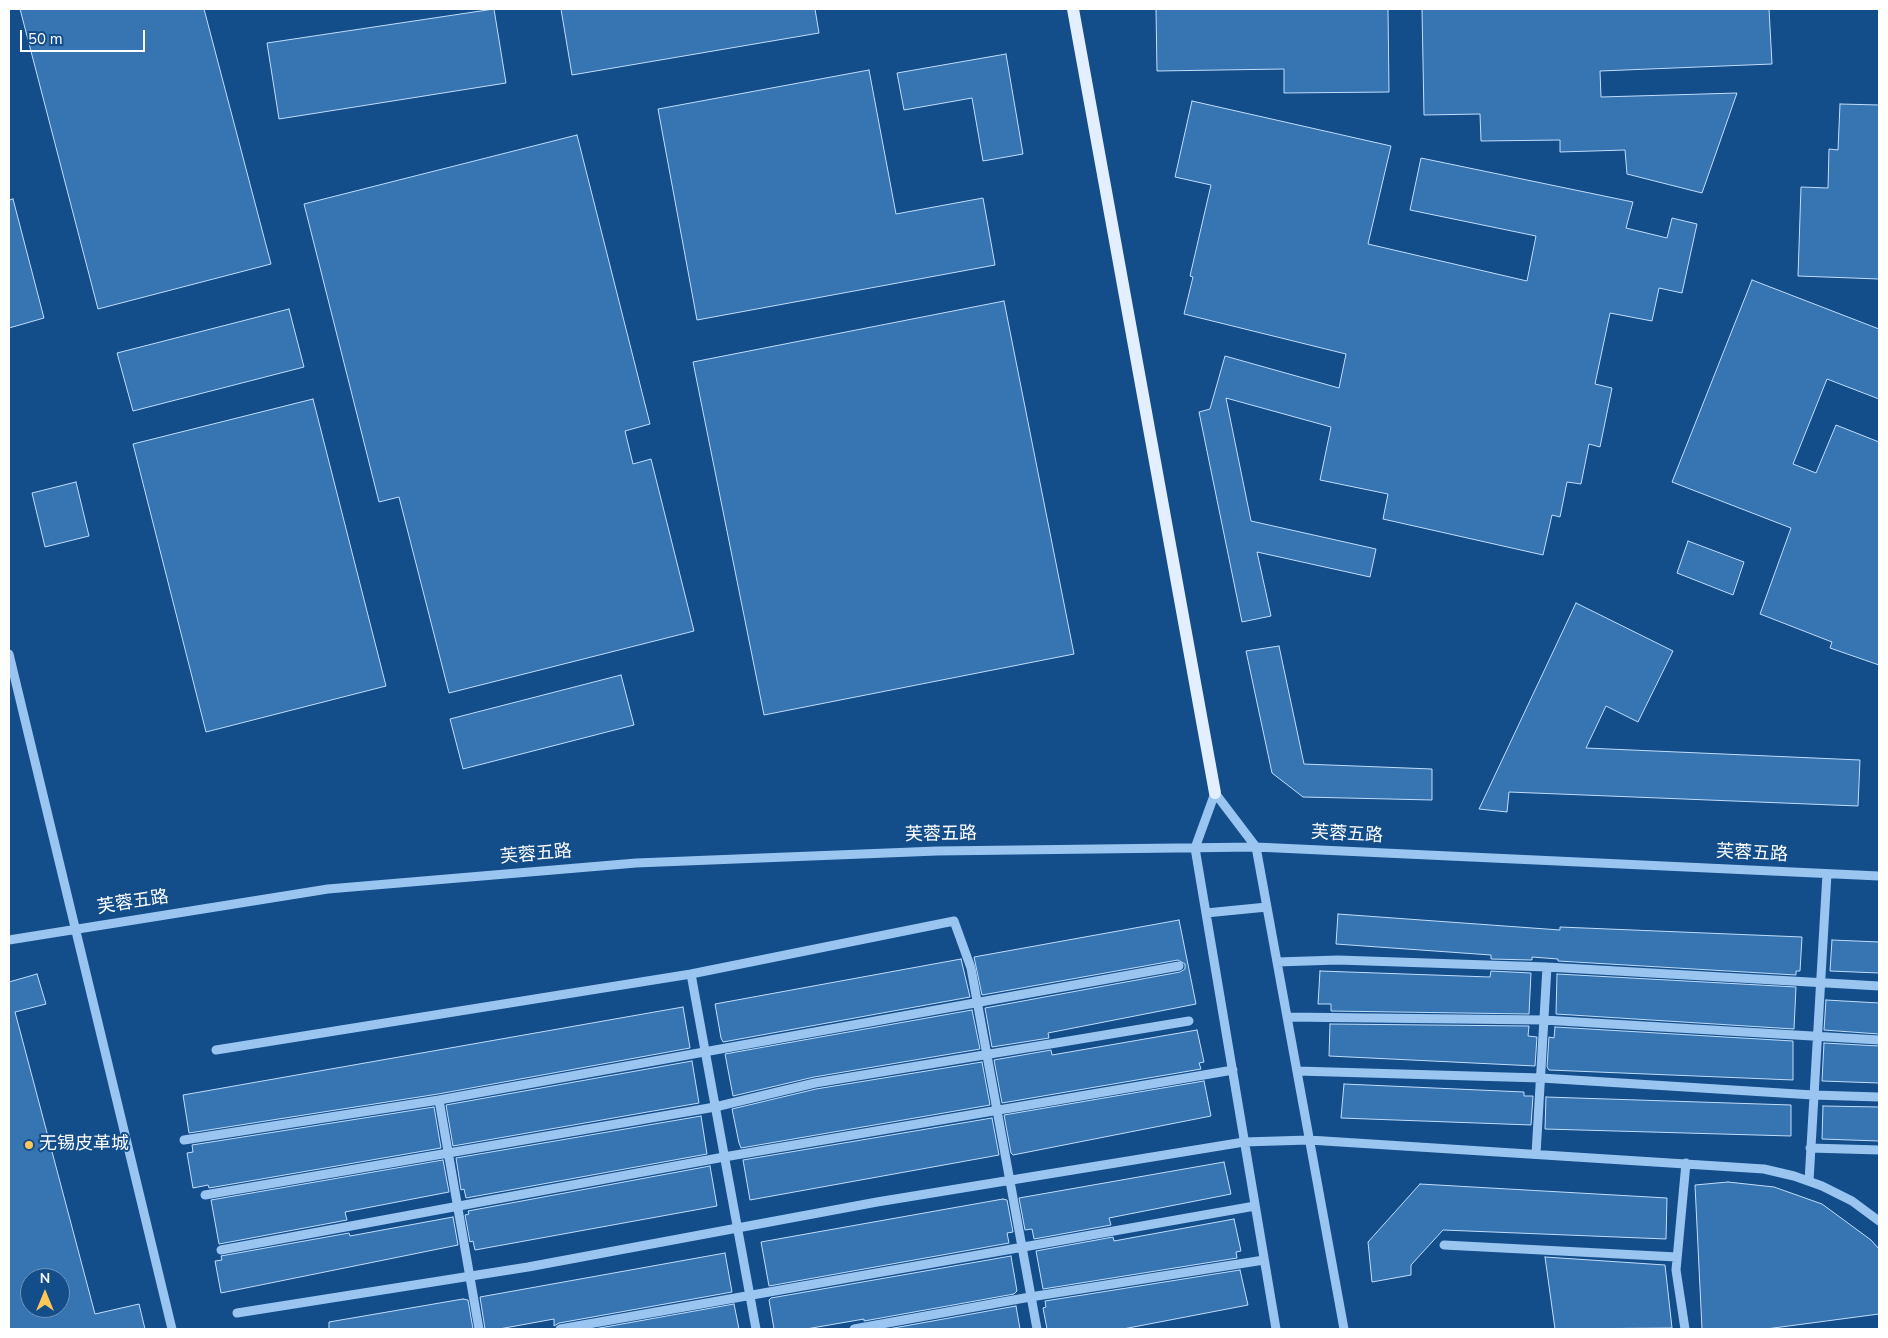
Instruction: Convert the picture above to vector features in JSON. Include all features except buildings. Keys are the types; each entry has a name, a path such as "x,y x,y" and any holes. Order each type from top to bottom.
{"main road":[{"path":"1073,9 1215,793"}],"street":[{"path":"9,654 172,1329"},
{"path":"1215,793 1256,847 1344,1329"},
{"path":"1215,793 1196,848 1276,1329"},
{"name":"芙蓉五路","path":"9,940 328,890 636,863 937,851 1256,847 1879,876"},
{"path":"1808,1181 1827,874"},
{"path":"1206,913 1267,907"},
{"path":"216,1050 691,974 954,921 971,968 1036,1329"},
{"path":"1277,962 1338,960 1547,967 1879,986"},
{"path":"184,1140 438,1100 705,1050 1179,966"},
{"path":"1536,1154 1547,967"},
{"path":"691,974 756,1329"},
{"path":"1287,1017 1544,1020 1879,1040"},
{"path":"205,1195 715,1107 815,1084 1189,1021"},
{"path":"221,1250 724,1157 1232,1070"},
{"path":"1297,1071 1541,1078 1879,1098"},
{"path":"438,1100 479,1329"},
{"path":"237,1313 470,1276 737,1228 1244,1142 1309,1140 1686,1163 1764,1170 1808,1181 1852,1201 1879,1221"},
{"path":"1810,1148 1879,1150"},
{"path":"1685,1329 1676,1270 1686,1163"},
{"path":"560,1329 1255,1206"},
{"path":"1444,1245 1677,1257"},
{"path":"854,1329 1030,1297 1264,1260"}],"place":[{"name":"无锡皮革城","path":"29,1145"}]}
